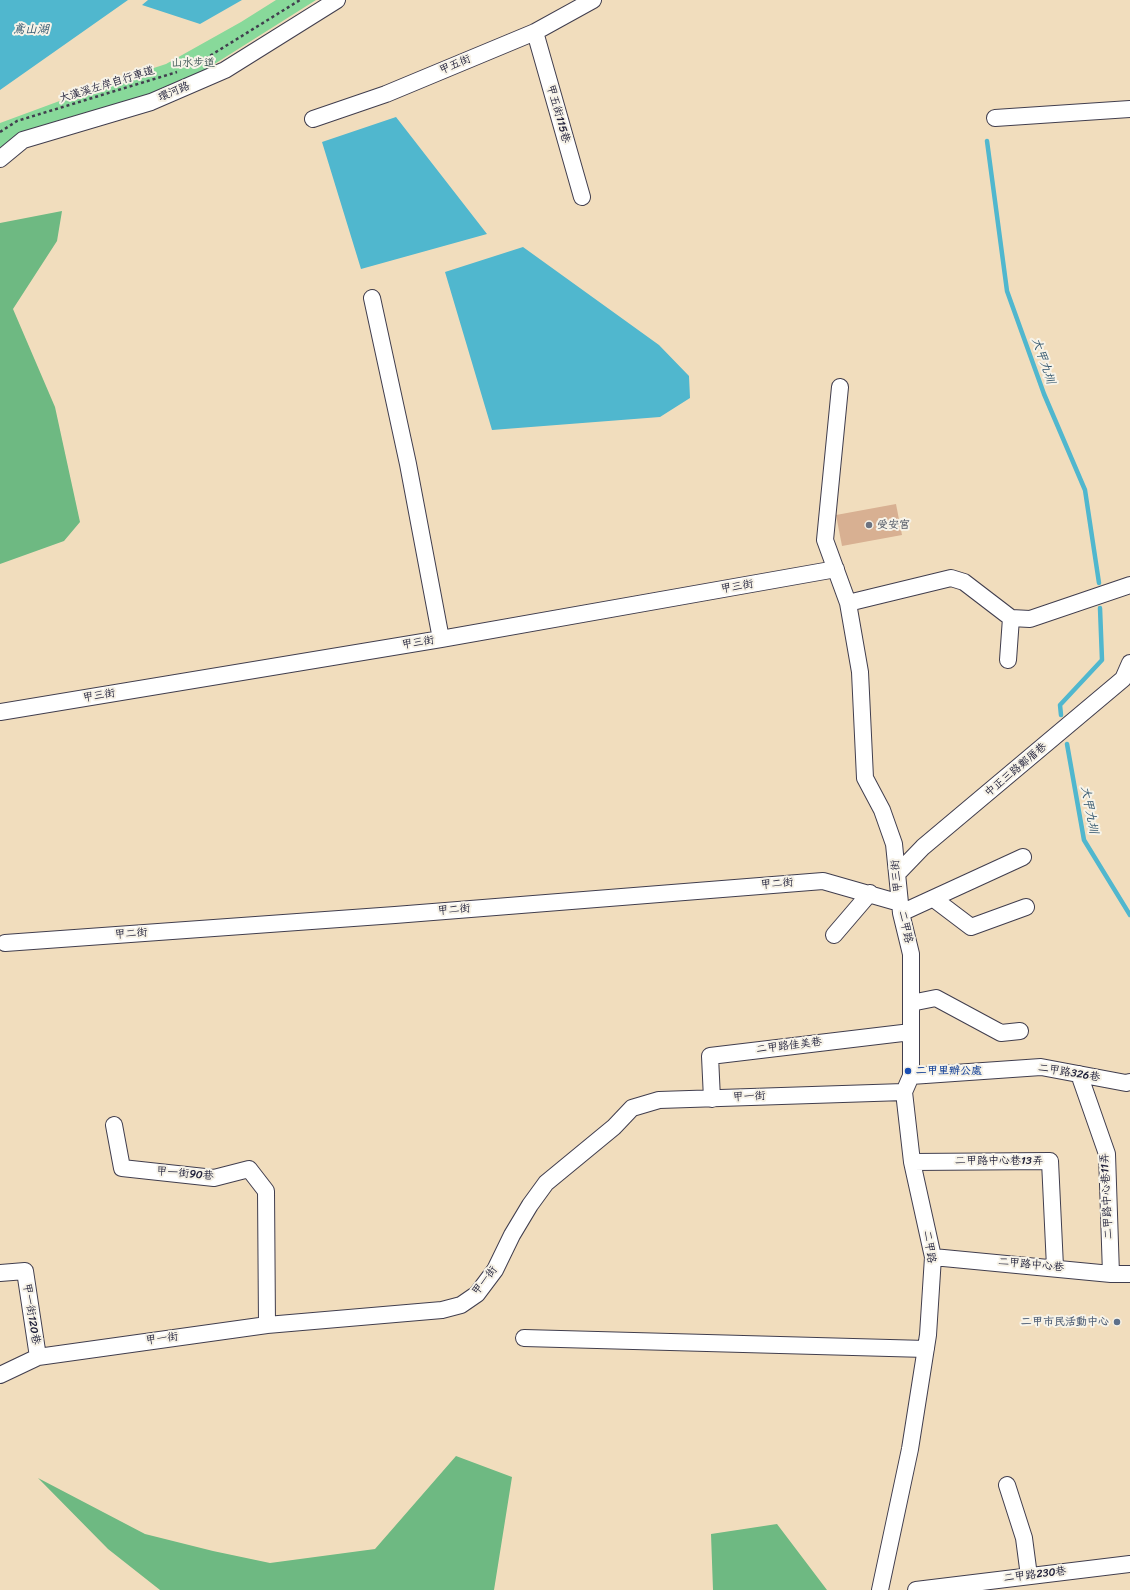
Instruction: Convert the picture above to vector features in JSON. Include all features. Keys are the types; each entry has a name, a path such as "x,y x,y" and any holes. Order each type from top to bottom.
{"street":[{"name":"環河路","path":"0,159 23,140 152,102 225,70 337,0"},
{"name":"甲五街","path":"313,119 386,94 535,32 593,0"},
{"name":"甲五街115巷","path":"535,32 582,197"},
{"path":"996,118 1130,109"},
{"path":"372,298 408,464 441,639"},
{"name":"甲三街","path":"840,387 825,540 848,603 860,672 865,778 882,810 894,844 900,908"},
{"name":"甲三街","path":"0,712 441,639 836,569"},
{"path":"848,603 952,578 964,582 1011,618 1030,619 1130,584"},
{"path":"1008,660 1011,618"},
{"name":"中正三路鄭厝巷","path":"897,874 923,847 1123,679 1130,663"},
{"path":"900,908 934,899 1023,857"},
{"name":"甲二街","path":"5,943 395,915 823,880 870,893 900,908"},
{"path":"834,935 870,893"},
{"path":"934,899 971,927 1026,907"},
{"name":"二甲路","path":"880,1590 910,1449 926,1348 933,1257 912,1162 904,1092 911,1076 911,954 900,908"},
{"path":"911,1003 936,998 1001,1033 1020,1031"},
{"name":"二甲路佳美巷","path":"712,1099 710,1056 911,1032"},
{"name":"二甲路326巷","path":"911,1076 1041,1067 1126,1083 1130,1082"},
{"name":"二甲路中心巷11弄","path":"1079,1074 1107,1154 1111,1274"},
{"name":"甲一街","path":"0,1375 38,1357 267,1325 442,1310 461,1306 477,1294 495,1270 512,1235 530,1205 546,1183 614,1127 632,1108 659,1100 834,1093 904,1092"},
{"name":"甲一街90巷","path":"114,1125 122,1168 214,1178 249,1169 254,1175 266,1191 267,1325"},
{"name":"二甲路中心巷13弄","path":"912,1162 1050,1161 1055,1267"},
{"name":"二甲路中心巷","path":"933,1257 1055,1267 1111,1274 1130,1274"},
{"name":"甲一街120巷","path":"0,1273 25,1271 38,1357"},
{"path":"524,1338 926,1348"},
{"path":"1007,1485 1024,1538 1029,1576"},
{"name":"二甲路230巷","path":"916,1590 1130,1564"}],"path":[{"path":"194,66 300,0"},
{"name":"大漢溪左岸自行車道","path":"0,132 17,121 180,72"}],"green space":[{"name":"山水步道","path":"276,0 316,0 197,75 149,95 70,117 6,146 0,152 0,123 111,82 166,64 241,22"},
{"path":"62,211 57,241 13,309 55,407 80,522 64,541 0,564 0,223"},
{"path":"456,1456 512,1477 494,1590 160,1590 108,1549 38,1478 145,1534 270,1563 375,1549"},
{"path":"777,1524 827,1590 713,1590 711,1534"}],"water":[{"name":"鳶山湖","path":"0,0 128,0 0,90"},
{"path":"148,0 242,0 200,24 142,5"},
{"path":"396,117 487,234 361,269 322,142"},
{"path":"523,247 659,345 689,376 690,398 660,417 492,430 445,272"}],"building":[{"name":"受安宮","path":"896,504 902,535 842,546 836,515"}],"waterway":[{"name":"大甲九圳","path":"987,141 1007,291 1044,394 1085,490 1099,583"},
{"name":"大甲九圳","path":"1061,715 1060,705 1102,660 1100,608"},
{"name":"大甲九圳","path":"1067,744 1084,840 1130,915"}],"place":[{"name":"受安宮","path":"869,525"},
{"name":"二甲里辦公處","path":"908,1071"},
{"name":"二甲市民活動中心","path":"1117,1322"}]}
